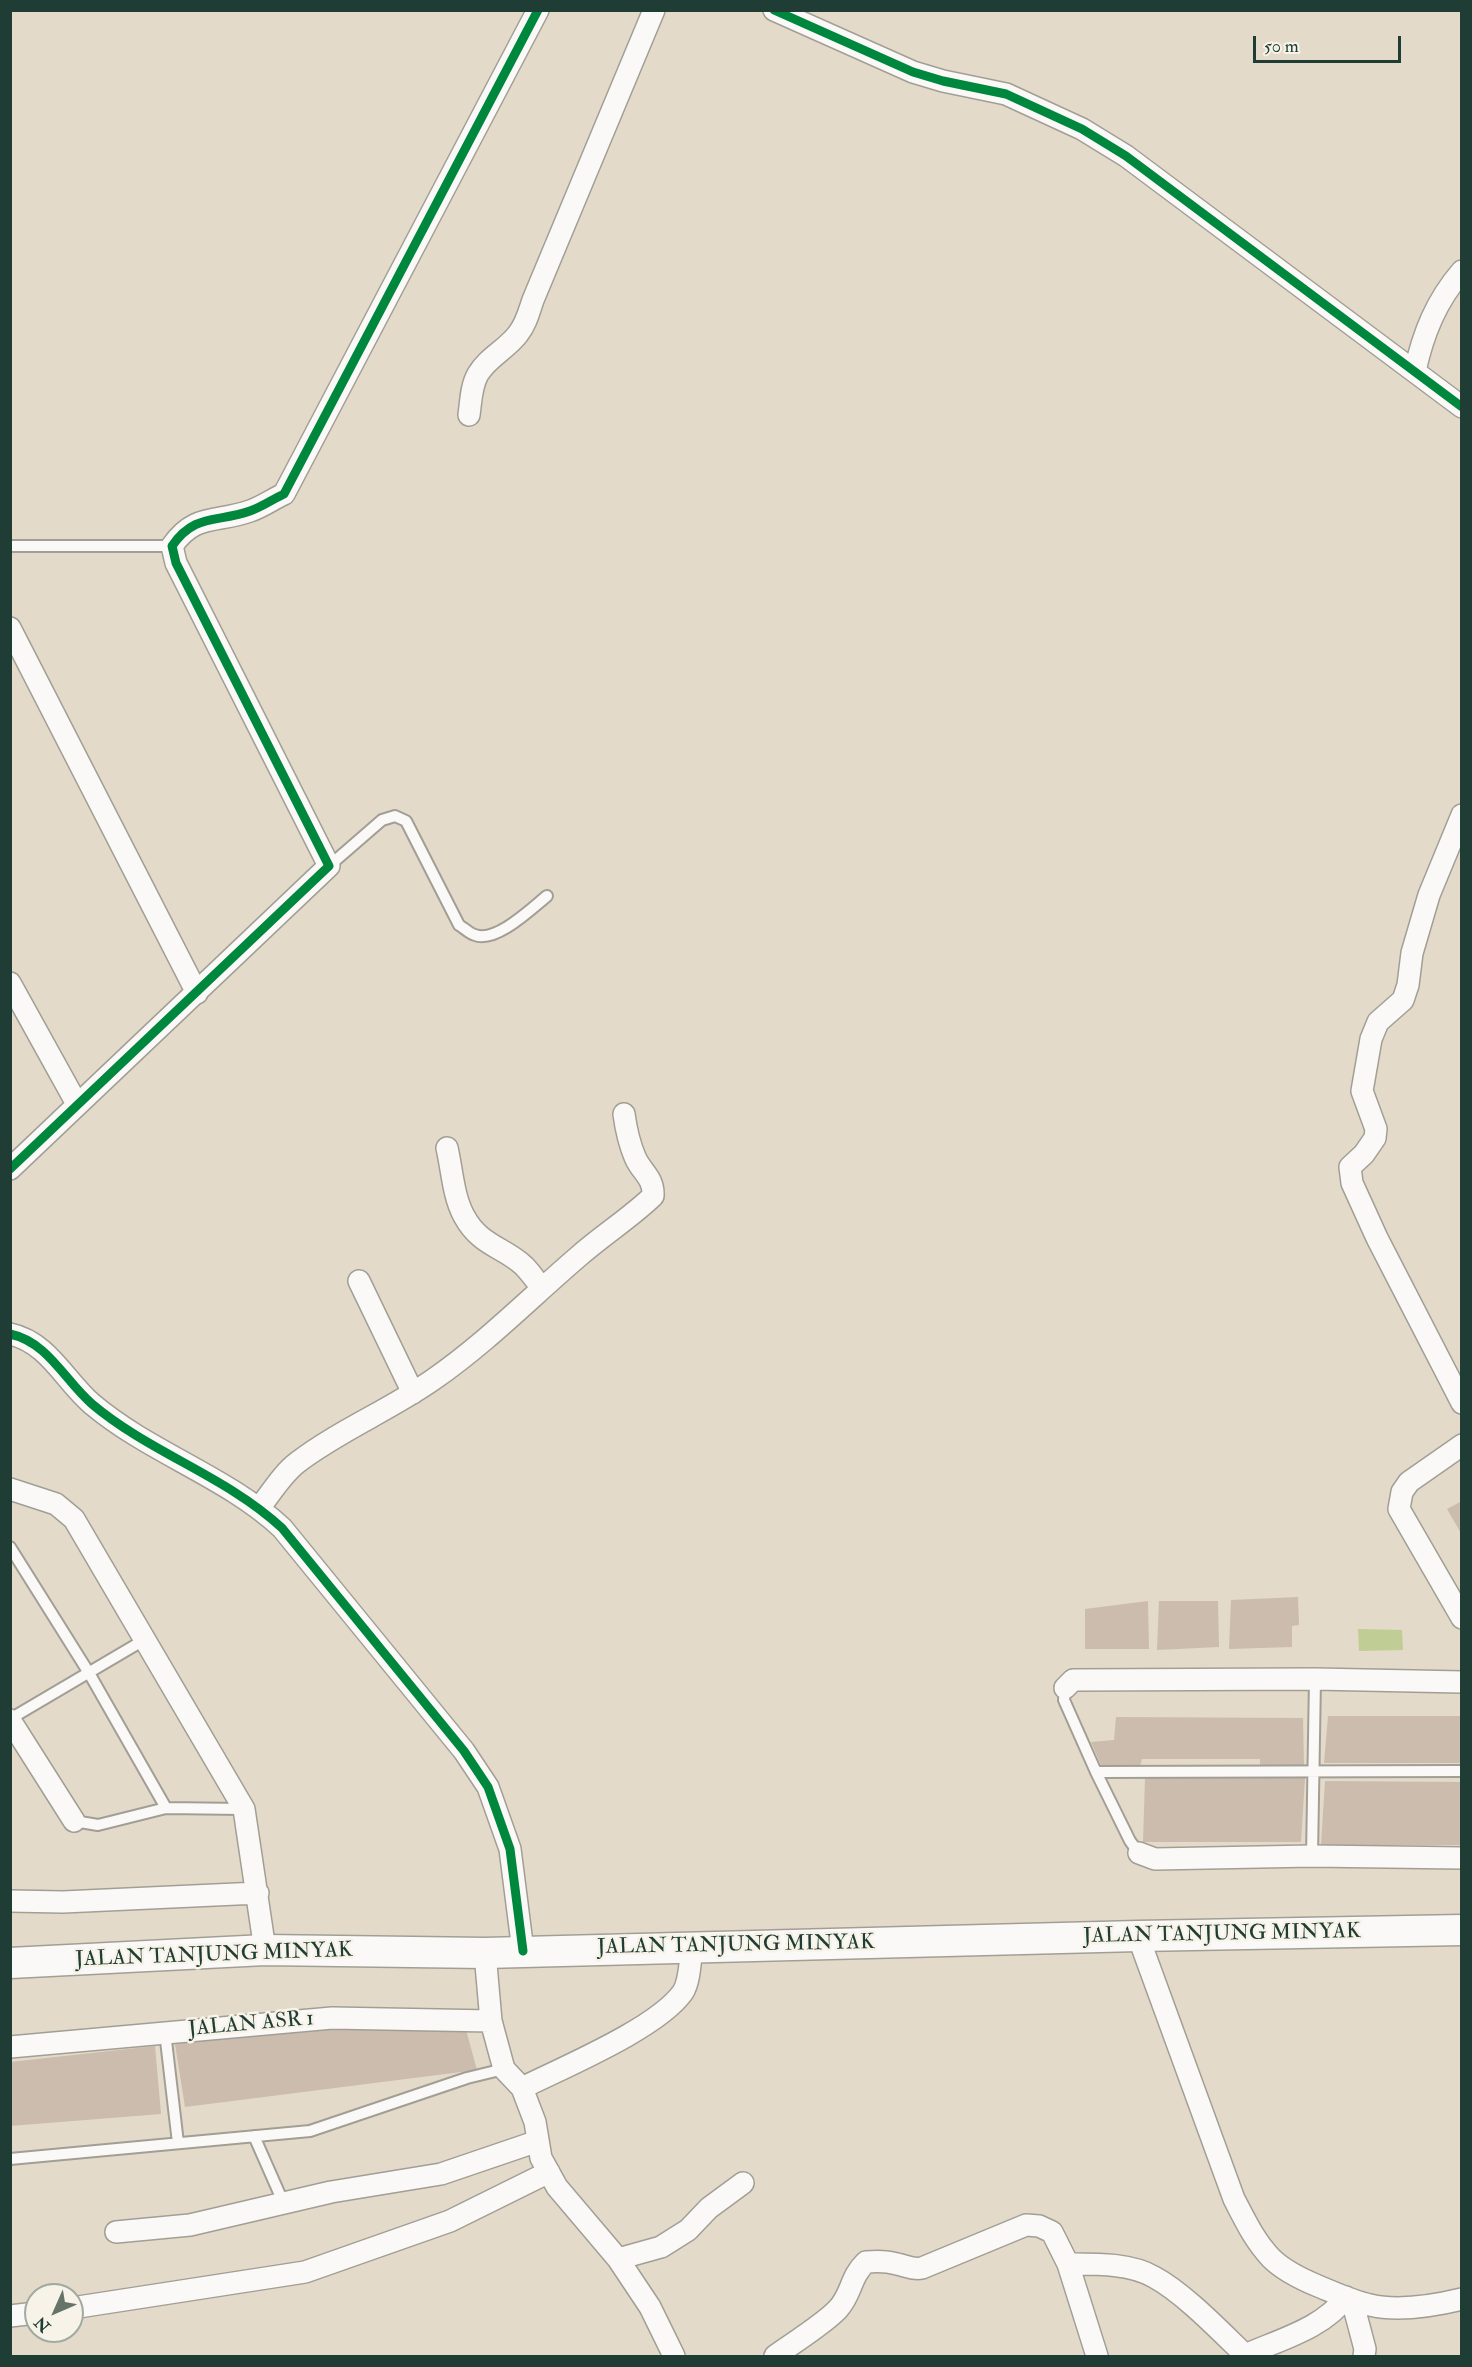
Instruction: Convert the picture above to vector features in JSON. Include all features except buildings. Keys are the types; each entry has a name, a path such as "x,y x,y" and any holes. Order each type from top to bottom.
{"main road":[{"name":"JALAN TANJUNG MINYAK","path":"10,1963 265,1950 485,1953 1461,1930"}],"street":[{"path":"10,1169 329,866 176,562 172,546 192,525 251,511 284,494 538,10"},
{"path":"469,415 472,389 478,374 490,359 517,336 526,321 537,289 654,10"},
{"path":"774,10 913,72 943,81 1006,93 1082,129 1126,156 1461,406"},
{"path":"1415,371 1421,343 1430,318 1461,271"},
{"path":"10,628 18,662 197,993"},
{"path":"1461,815 1429,895 1412,953 1408,985 1403,1000 1378,1022 1371,1039 1362,1091 1376,1129 1374,1138 1364,1154 1350,1167 1352,1183 1377,1238 1461,1402"},
{"path":"10,983 77,1104"},
{"path":"260,1507 296,1463 413,1393 481,1343 542,1288 653,1196 653,1185 636,1160 627,1135 624,1114"},
{"path":"447,1148 463,1215 474,1231 492,1246 524,1266 542,1288"},
{"path":"359,1281 413,1393"},
{"path":"10,1334 22,1336 53,1359 84,1397 111,1420 260,1507 282,1528 465,1751 488,1787 510,1849 523,1951"},
{"path":"1461,1445 1408,1482 1402,1492 1399,1509 1461,1618"},
{"path":"10,1489 56,1504 74,1518 244,1809 265,1950"},
{"path":"1065,1688 1073,1680 1315,1679 1461,1682"},
{"path":"10,1719 74,1821"},
{"path":"1139,1853 1155,1859 1312,1856 1461,1858"},
{"path":"10,1901 63,1902 258,1893"},
{"path":"1138,1936 1234,2199 1251,2233 1272,2259 1286,2270 1349,2299 1373,2306 1432,2306 1461,2299"},
{"path":"522,2088 635,2031 671,2006 685,1989 692,1947"},
{"path":"485,1953 491,2021 504,2069 522,2088 535,2122 541,2158 557,2187 618,2259 650,2307 674,2356"},
{"name":"JALAN ASR 1","path":"10,2047 332,2018 491,2021"},
{"path":"116,2232 190,2224 332,2192 441,2174 538,2141"},
{"path":"84,2305 305,2272 450,2221 549,2172"},
{"path":"618,2259 661,2247 688,2230 709,2208 743,2183"},
{"path":"775,2356 839,2308 851,2287 853,2277 866,2262 899,2264 912,2270 922,2268 1026,2225 1039,2226 1052,2232 1068,2264 1097,2356"},
{"path":"1068,2264 1130,2268 1154,2277 1205,2317 1244,2356 1314,2325 1336,2312 1349,2299"},
{"path":"1349,2299 1365,2349 1364,2356"}],"lane":[{"path":"10,546 172,546"},
{"path":"329,866 382,820 395,816 406,821 410,826 459,925 475,936 487,936 503,930 547,896"},
{"path":"10,1547 89,1673 166,1808"},
{"path":"10,1719 144,1640"},
{"path":"1312,1856 1315,1679"},
{"path":"1065,1688 1064,1700 1096,1772 1130,1841 1139,1853"},
{"path":"1096,1772 1461,1771"},
{"path":"74,1821 98,1825 166,1808 244,1809"},
{"path":"165,2032 178,2143"},
{"path":"10,2159 310,2131 467,2078 504,2069"},
{"path":"254,2136 284,2204"}],"green space":[{"path":"1358,1629 1402,1630 1403,1650 1359,1651"}],"cycle path":[{"path":"10,1169 329,866 176,563 172,546 189,528 207,521 250,511 284,494 538,10"},
{"path":"774,10 913,72 943,81 1006,94 1082,129 1126,156 1462,407"},
{"path":"10,1334 23,1338 46,1354 82,1395 115,1421 138,1437 237,1494 282,1528 464,1751 488,1787 510,1849 523,1951"}]}
